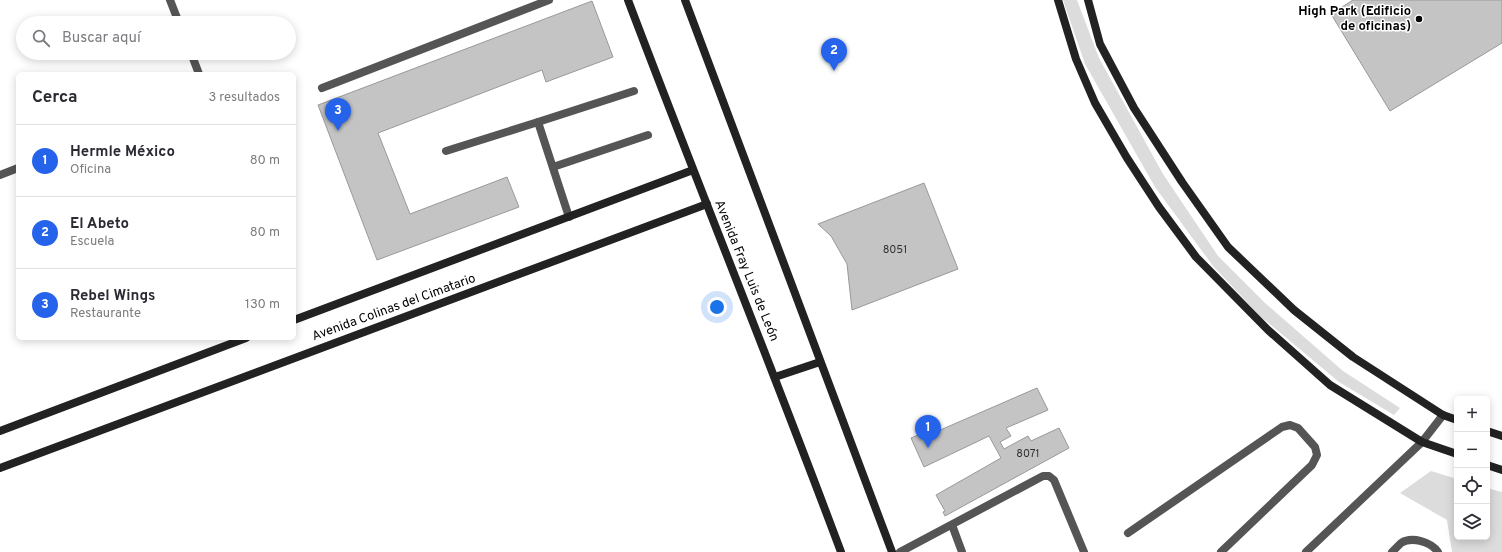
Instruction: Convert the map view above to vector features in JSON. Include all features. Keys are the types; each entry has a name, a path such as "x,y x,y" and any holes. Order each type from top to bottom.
{"street":[{"path":"170,0 176,16"},
{"path":"322,88 549,0"},
{"name":"Avenida Fray Luis de León","path":"628,0 706,204 775,377 841,552"},
{"path":"685,0 892,552"},
{"path":"1058,0 1076,59 1095,103 1127,158 1159,207 1196,257 1268,330 1330,385 1422,442 1454,453"},
{"path":"1088,0 1100,44 1134,108 1182,182 1228,247 1294,310 1353,357 1443,415 1454,419"},
{"path":"194,60 198,72"},
{"path":"446,151 634,91"},
{"path":"538,122 569,217"},
{"path":"553,167 648,135"},
{"path":"0,175 16,169"},
{"name":"Avenida Colinas del Cimatario","path":"296,319 693,170"},
{"name":"Avenida Colinas del Cimatario","path":"0,468 706,204"},
{"path":"0,430 241,340"},
{"path":"775,377 820,362"},
{"path":"1306,552 1422,442 1443,415"},
{"path":"1128,533 1282,427 1290,425 1298,428 1315,447 1317,455 1312,465 1221,552"},
{"path":"1490,432 1502,436"},
{"path":"1490,466 1502,470"},
{"path":"900,552 1043,476 1049,476 1054,480 1084,552"},
{"path":"952,525 960,552"},
{"path":"1392,552 1402,542 1418,540 1435,547 1438,552"}],"shaded area":[{"path":"1063,0 1077,0 1099,58 1163,174 1218,256 1265,303 1343,371 1400,408 1394,415 1339,382 1260,316 1213,266 1155,187 1085,64"},
{"path":"1431,471 1454,478 1454,540 1490,540 1490,489 1502,492 1502,552 1452,552 1447,520 1400,493"}],"building":[{"path":"1353,0 1502,0 1502,43 1390,111 1331,14"},
{"path":"592,1 613,57 546,82 542,70 378,133 410,214 507,177 519,207 377,260 318,105"},
{"path":"924,183 958,269 852,310 847,264 831,236 818,224"},
{"path":"1037,388 1048,410 1006,428 1011,436 1000,442 1004,449 1028,436 1031,441 1059,428 1069,448 945,516 943,512 945,511 936,495 1001,458 989,436 924,467 911,438 936,427 938,431"}],"place":[{"name":"High Park (Edificio de oficinas)","path":"1419,19"},
{"name":"El Abeto","path":"834,71"},
{"name":"Rebel Wings","path":"338,131"},
{"name":"Hermle México","path":"928,448"}]}
